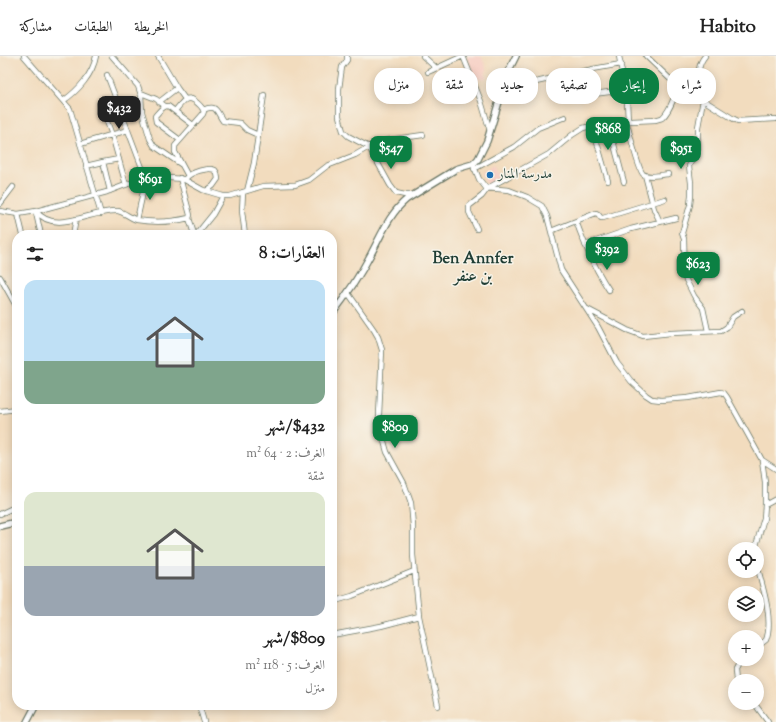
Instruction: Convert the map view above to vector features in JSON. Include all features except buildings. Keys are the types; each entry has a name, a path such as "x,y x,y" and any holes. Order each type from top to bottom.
{"street":[{"path":"24,56 68,107 71,113 94,196 101,214"},
{"path":"63,101 89,76 95,63 96,56"},
{"path":"112,56 136,82 141,93 142,112 150,139 154,146 182,165"},
{"path":"158,56 185,99"},
{"path":"347,56 347,60 342,67 339,89 339,107 342,128 348,136 369,147 393,190 399,194 413,195"},
{"path":"423,56 436,68 463,56 481,101 490,131"},
{"path":"619,56 622,68"},
{"path":"646,56 667,76"},
{"path":"699,68 700,63 705,56"},
{"path":"510,68 515,57"},
{"path":"538,82 593,68 621,64"},
{"path":"428,72 432,70"},
{"path":"107,75 146,178 137,220"},
{"path":"159,102 177,88"},
{"path":"141,93 150,95 165,106 168,106 193,125"},
{"path":"244,230 242,211 245,191 254,163 264,95"},
{"path":"175,111 185,99 189,98 204,110"},
{"path":"100,103 112,135 126,185"},
{"path":"474,166 481,155 498,104"},
{"path":"628,104 627,121 637,160 641,171 645,175 652,202 660,222"},
{"path":"477,230 469,212 469,206 482,196 488,188 548,154 576,131 592,125 608,122 655,120 662,118 672,104"},
{"path":"701,104 698,127 698,148 689,166 691,201 682,233 684,239 685,278 692,292 704,309 708,331"},
{"path":"710,104 738,121 776,119"},
{"path":"165,106 155,116 155,120 180,140"},
{"path":"258,135 248,130 240,123 223,120 214,108 211,107 204,110 203,114 174,149 187,178 206,191 223,196 230,196 269,185 295,185 304,183 327,166 355,155 369,147 382,142 423,136"},
{"path":"337,305 348,292 371,255 389,219 400,205 413,195 456,169 474,166 514,146 538,128 565,117"},
{"path":"608,122 624,182"},
{"path":"592,125 608,181"},
{"path":"80,144 128,130"},
{"path":"86,166 119,159"},
{"path":"103,162 110,191"},
{"path":"474,166 482,184 488,188 509,190 527,196 538,203 544,210 551,231 559,268 586,308 617,363 631,381 646,395 652,399 661,400 688,398 719,392 724,393 762,460 765,482 765,505 764,518 757,542"},
{"path":"0,211 18,214 36,211 94,196 146,178 187,178 208,170 215,170 218,180 214,186 206,191"},
{"path":"645,175 655,176 668,174"},
{"path":"180,178 193,230"},
{"path":"0,204 13,187"},
{"path":"200,230 213,214 223,196"},
{"path":"551,231 596,213 602,218 665,199"},
{"path":"36,211 42,218 58,221 119,212 137,220 167,222 189,218"},
{"path":"36,211 41,230"},
{"path":"18,214 22,230"},
{"path":"585,245 631,229 676,218"},
{"path":"74,230 76,219"},
{"path":"576,221 596,269 609,290"},
{"path":"0,276 12,298"},
{"path":"348,292 374,330 381,344 383,359 379,415 380,427 387,452 404,483 409,496 412,518 414,571 419,616 438,706"},
{"path":"586,308 627,330 643,336 708,331 716,332 727,327 733,316 742,310"},
{"path":"0,410 12,409"},
{"path":"762,460 776,469"},
{"path":"765,505 776,498"},
{"path":"0,514 12,508"},
{"path":"0,526 12,523"},
{"path":"337,600 358,594 414,571"},
{"path":"760,578 767,604 769,625 766,640 764,642"},
{"path":"337,634 381,626 419,616"},
{"path":"27,722 33,710"},
{"path":"200,710 204,722"},
{"path":"759,710 768,722"}],"shaded area":[{"path":"466,56 481,56 486,67 486,78 478,80 478,68 471,68"},
{"name":"مدرسة المنار","path":"493,165 500,178 487,185 481,173"}],"place":[{"name":"مدرسة المنار","path":"490,175"}],"district":[{"name":"Ben Annfer بن عنفر","path":"473,268"}]}
